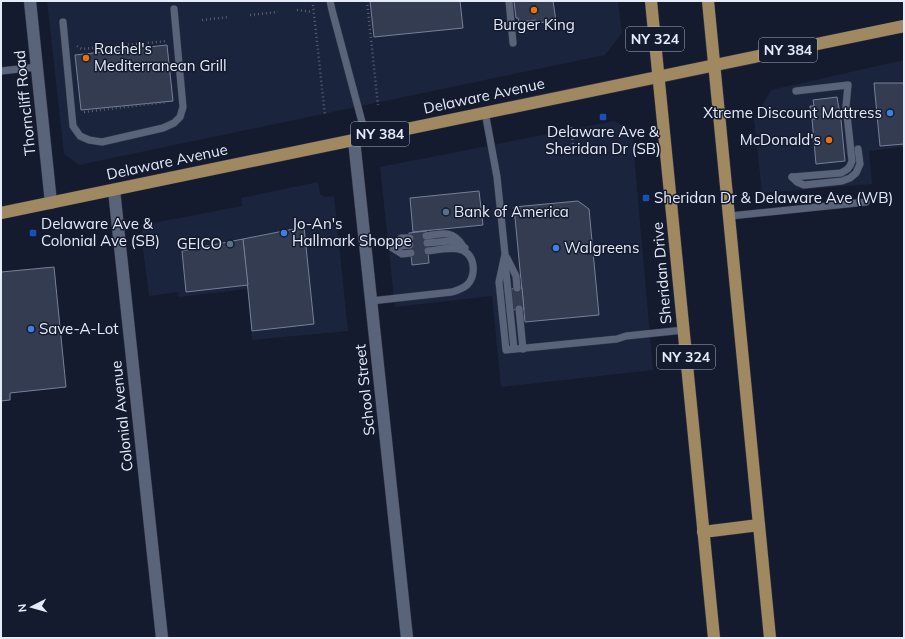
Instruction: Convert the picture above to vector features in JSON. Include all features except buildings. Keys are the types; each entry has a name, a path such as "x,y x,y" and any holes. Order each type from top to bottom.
{"main road":[{"name":"Sheridan Drive","path":"651,1 714,638"},
{"path":"708,1 770,638"},
{"name":"Delaware Avenue","path":"1,213 904,26"},
{"path":"703,532 759,526"}],"street":[{"name":"Thorncliff Road","path":"30,1 51,203"},
{"name":"School Street","path":"360,138 371,301 408,638"},
{"name":"Colonial Avenue","path":"114,190 162,638"}],"lane":[{"path":"330,1 360,138"},
{"path":"508,1 513,43"},
{"path":"62,22 73,126 80,136 89,140 102,142 163,128 174,123 180,117 183,107 174,9"},
{"path":"1,71 37,67"},
{"path":"796,91 848,85 846,106 852,161 850,166 840,173 792,177 797,182 804,185 842,182 850,178 856,173 860,164 858,148"},
{"path":"485,112 497,177 514,349"},
{"path":"730,216 866,202"},
{"path":"410,241 401,238 391,247 402,254 411,253"},
{"path":"371,301 452,292 461,290 468,284 472,278 473,272 472,262 465,248 450,241 427,239"},
{"path":"428,251 456,248 463,250 469,255"},
{"path":"505,254 516,276 517,288"},
{"path":"505,254 499,282 506,350 617,339 626,336 684,330"},
{"path":"519,309 523,349"}],"path":[{"path":"367,1 378,105"},
{"path":"312,5 325,116"},
{"path":"297,10 313,12"},
{"path":"250,15 278,12"},
{"path":"202,20 229,17"},
{"path":"71,47 77,46 82,49 169,40 168,35"},
{"path":"77,112 167,102"},
{"path":"571,127 573,144"}],"shaded area":[{"path":"47,1 618,1 622,33 605,55 79,165 64,154"},
{"path":"904,60 904,147 869,151 872,184 762,193 754,119 771,90"},
{"path":"614,121 632,131 653,370 501,387 492,296 395,307 380,167"},
{"path":"318,182 320,194 325,197 334,196 348,331 252,340 247,289 179,297 178,292 149,296 141,233 145,226 148,224 242,206 241,198"}],"place":[{"name":"Burger King","path":"534,10"},
{"name":"Rachel's Mediterranean Grill","path":"86,58"},
{"name":"Xtreme Discount Mattress","path":"890,113"},
{"name":"Delaware Ave & Sheridan Dr (SB)","path":"603,117"},
{"name":"McDonald's","path":"829,140"},
{"name":"Sheridan Dr & Delaware Ave (WB)","path":"646,198"},
{"name":"Bank of America","path":"446,212"},
{"name":"Delaware Ave & Colonial Ave (SB)","path":"33,233"},
{"name":"Jo-An's Hallmark Shoppe","path":"284,233"},
{"name":"GEICO","path":"230,244"},
{"name":"Walgreens","path":"556,248"},
{"name":"Save-A-Lot","path":"31,329"}]}
